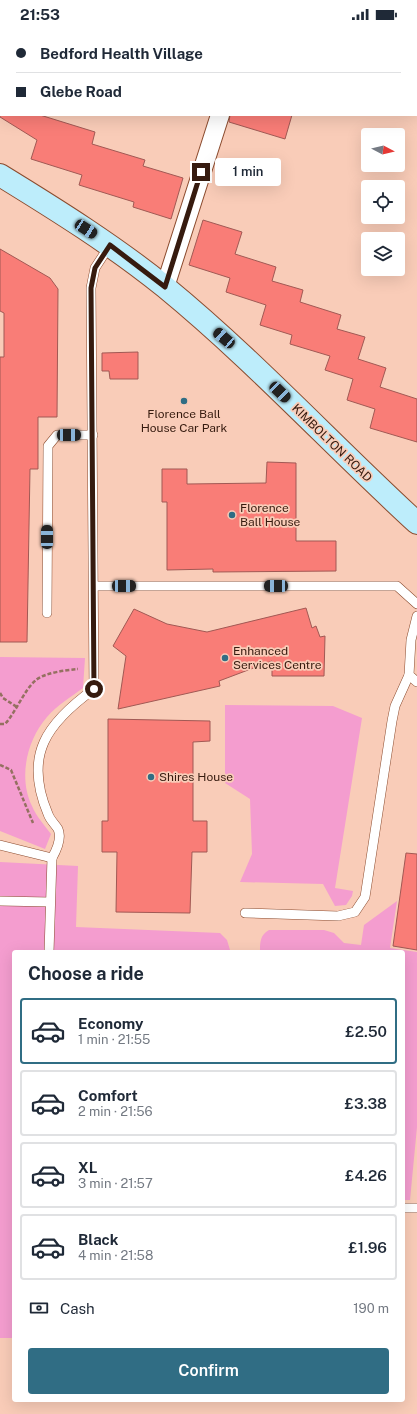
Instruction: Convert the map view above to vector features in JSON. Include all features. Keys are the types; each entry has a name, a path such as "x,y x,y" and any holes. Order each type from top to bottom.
{"main road":[{"name":"KIMBOLTON ROAD","path":"0,175 110,245 165,287 236,348 357,468 417,523"}],"street":[{"path":"165,287 220,116"}],"lane":[{"path":"49,950 52,858 57,848 59,831 48,816 38,787 38,756 50,729 70,707 94,689 91,288 95,268 110,245"},
{"path":"47,613 48,446 57,435 93,435"},
{"path":"94,586 397,586 417,604"},
{"path":"245,913 338,916 355,912 365,897 394,706 409,675 411,640 417,616"},
{"path":"409,675 417,682"},
{"path":"0,845 52,858"},
{"path":"0,901 50,902"},
{"path":"405,1208 417,1208"}],"path":[{"path":"0,724 5,724 36,680 59,671 94,669"},
{"path":"0,693 3,698 17,707"}],"shaded area":[{"path":"0,657 85,658 83,688 47,717 34,737 27,759 25,771 28,795 36,813 51,834 45,849 0,831"},
{"path":"225,705 333,706 362,718 335,888 353,891 352,896 346,905 335,906 323,884 240,882 252,854 250,799 225,783"},
{"path":"0,862 78,866 76,927 220,933 227,940 230,950 12,950 12,1338 0,1338"},
{"path":"397,901 390,948 404,950 260,950 261,939 269,930 324,930 334,933 344,943 361,945 364,925"},
{"path":"405,950 417,952 417,1127 410,1200 405,1200"}],"building":[{"path":"43,116 95,132 92,144 145,160 143,166 183,178 171,219 133,207 134,202 79,185 82,175 31,159 37,140 0,117"},
{"path":"230,116 292,116 285,139 229,122"},
{"path":"203,220 242,232 235,254 276,267 272,281 303,290 300,302 341,315 337,329 365,337 358,359 386,368 380,387 417,399 417,442 370,428 375,409 347,400 353,379 325,370 330,356 290,344 292,335 260,325 266,305 226,292 230,278 189,265"},
{"path":"0,249 50,278 58,289 57,417 38,417 38,469 30,469 27,642 0,642 0,357 4,357 4,313 0,311"},
{"path":"138,352 138,379 110,379 109,371 102,371 102,353"},
{"name":"Florence Ball House","path":"267,462 296,463 296,541 336,541 336,571 213,572 213,569 167,570 167,502 162,502 162,469 187,469 187,484 266,483"},
{"name":"Enhanced Services Centre","path":"306,608 312,628 316,626 320,637 325,636 324,676 272,676 272,661 219,681 220,686 118,709 126,656 113,646 134,609 167,624 207,632"},
{"name":"Shires House","path":"108,719 210,721 210,741 193,742 193,821 207,821 207,852 192,852 190,913 116,912 117,852 102,852 102,821 108,821"},
{"path":"406,853 417,854 417,950 393,946"}],"place":[{"name":"Florence Ball House Car Park","path":"184,401"},
{"name":"Florence Ball House","path":"232,515"},
{"name":"Enhanced Services Centre","path":"225,658"},
{"name":"Shires House","path":"151,777"}],"route":[{"path":"94,689 94,445 91,288 95,268 110,245 165,287 201,172"}]}
